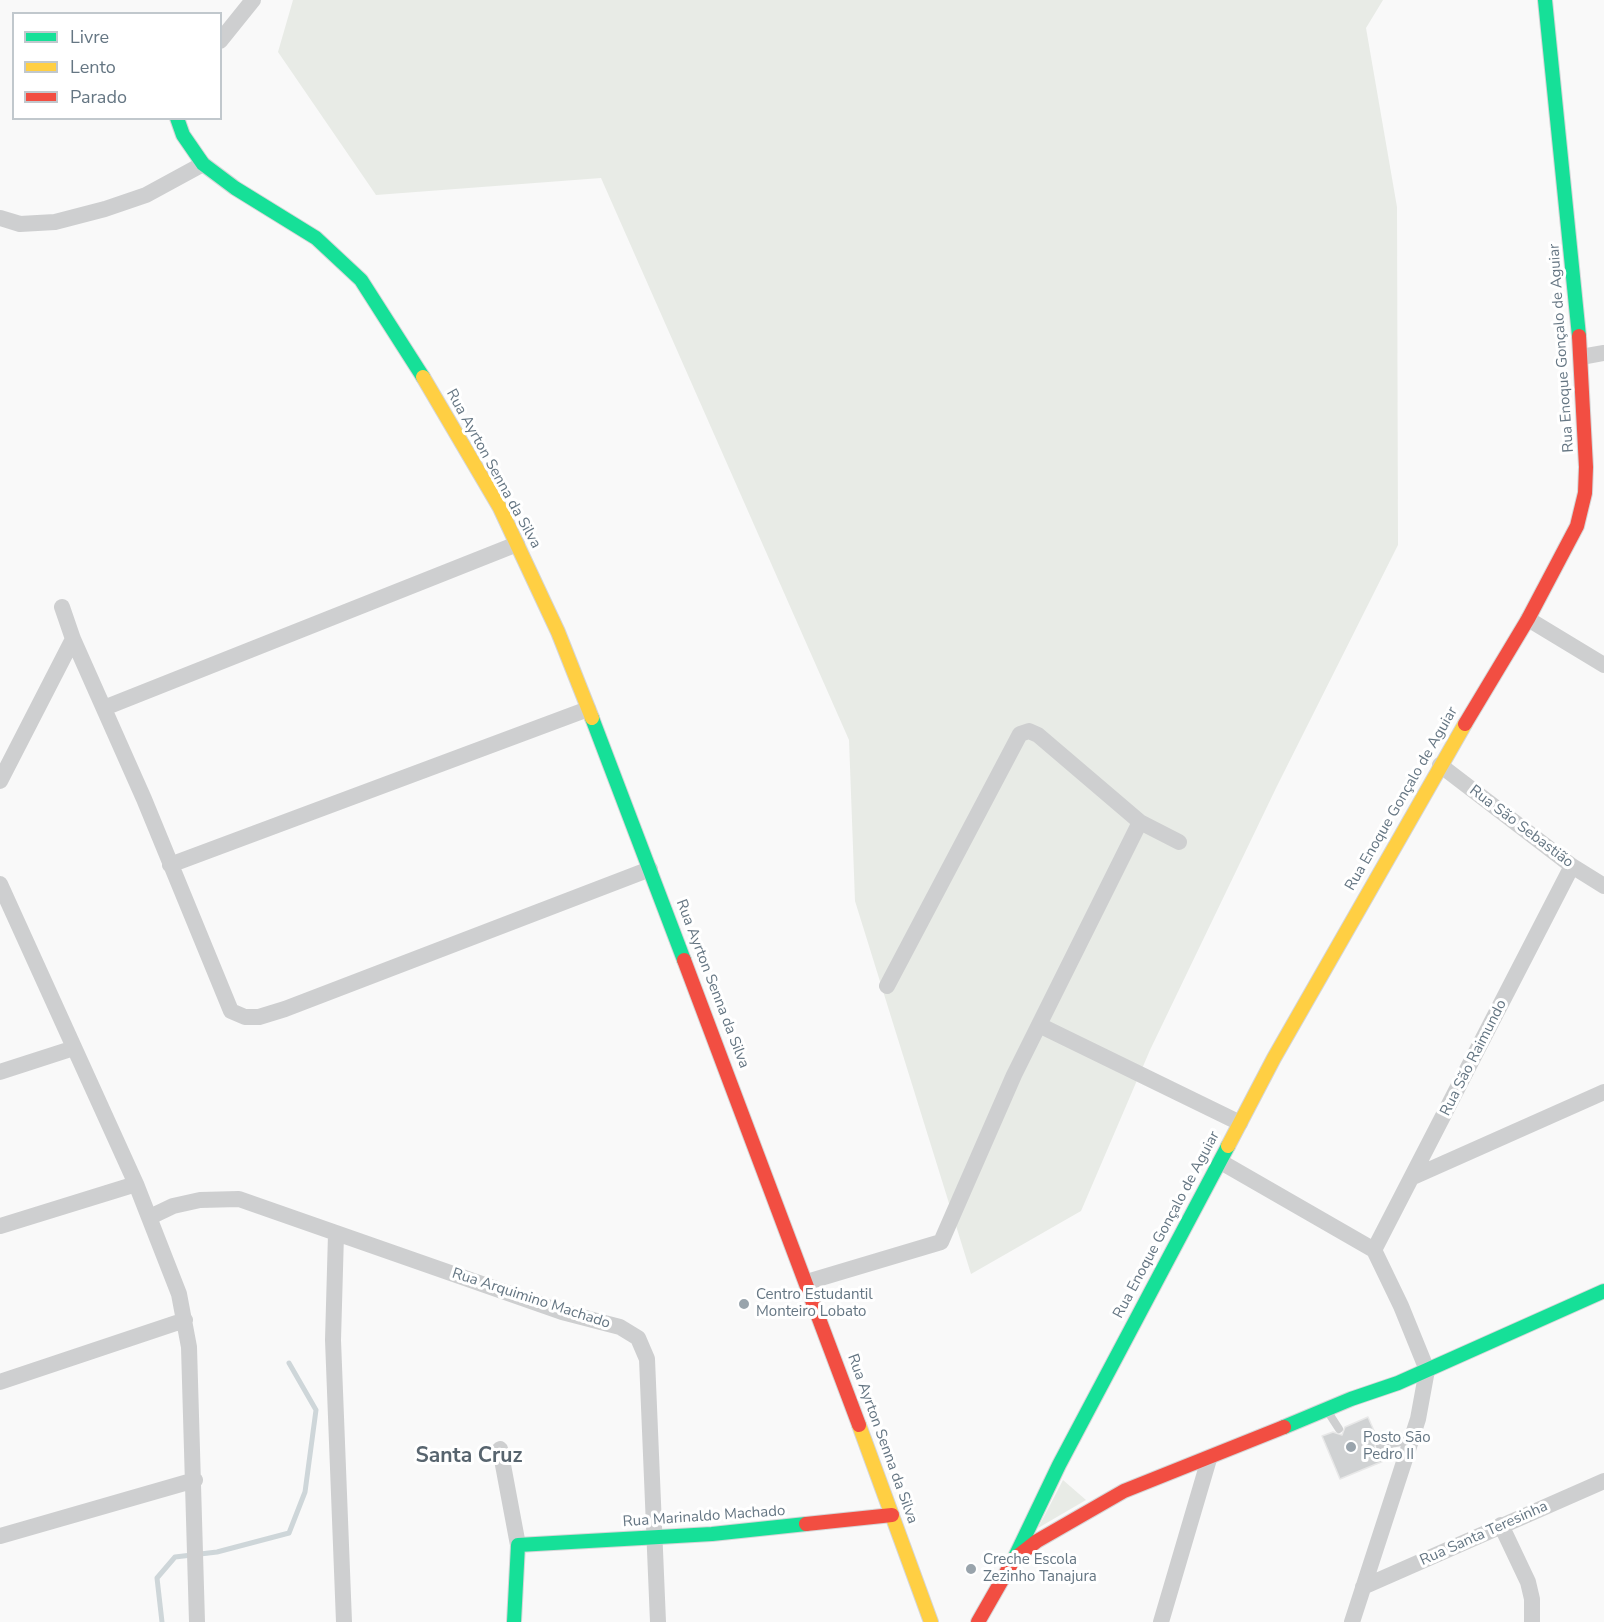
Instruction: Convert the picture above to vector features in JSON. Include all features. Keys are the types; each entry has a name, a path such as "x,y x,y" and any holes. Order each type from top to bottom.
{"street":[{"path":"222,39 253,0"},
{"name":"Rua Enoque Gonçalo de Aguiar","path":"978,1622 1014,1559 1059,1465 1274,1058 1440,765 1528,618 1577,526 1585,492 1581,357 1545,0"},
{"name":"Rua Ayrton Senna da Silva","path":"178,120 183,135 203,164 235,188 316,238 349,266 374,297 500,508 558,632 650,869 807,1282 931,1622"},
{"path":"0,218 20,224 55,222 105,209 146,195 203,164"},
{"path":"1581,357 1604,353"},
{"path":"104,708 517,544"},
{"path":"62,607 73,639 231,1011 245,1017 285,1010 650,869"},
{"path":"1528,618 1604,665"},
{"path":"0,781 73,639"},
{"path":"170,865 588,709"},
{"path":"887,986 1020,734 1029,731 1038,735 1140,822 1179,842"},
{"name":"Rua São Sebastião","path":"1440,765 1572,866 1604,886"},
{"path":"807,1282 941,1242 1039,1025 1140,822"},
{"name":"Rua São Raimundo","path":"1374,1250 1572,866"},
{"path":"0,885 136,1184 179,1294 185,1320 195,1480 198,1622"},
{"path":"1039,1025 1240,1123"},
{"path":"0,1072 74,1048"},
{"path":"1413,1177 1604,1092"},
{"path":"1221,1162 1374,1250 1410,1327 1427,1371 1424,1399 1352,1622"},
{"path":"0,1226 136,1184"},
{"name":"Rua Arquimino Machado","path":"150,1217 174,1206 223,1197 261,1206 561,1312 620,1327 638,1338 646,1359 658,1622"},
{"path":"336,1234 333,1341 344,1622"},
{"path":"1014,1559 1037,1541 1124,1491 1166,1473 1209,1459 1326,1409 1427,1371 1604,1291"},
{"path":"0,1382 185,1320"},
{"path":"500,1449 518,1545 514,1622"},
{"path":"1161,1622 1209,1459"},
{"path":"0,1536 195,1480"},
{"name":"Rua Santa Teresinha","path":"1363,1587 1604,1481"},
{"name":"Rua Marinaldo Machado","path":"518,1545 796,1527 892,1515"},
{"path":"1501,1525 1528,1582 1532,1599 1532,1622"}],"lane":[{"path":"1326,1409 1339,1429"},
{"path":"1380,1446 1411,1440"}],"shaded area":[{"path":"293,0 1383,0 1366,28 1397,207 1398,545 1277,786 1150,1050 1081,1211 971,1274 855,901 849,740 601,178 376,195 278,52"},
{"path":"1063,1480 1086,1500 1038,1528"}],"building":[{"path":"1368,1417 1378,1440 1374,1448 1382,1452 1386,1460 1340,1479 1322,1436 1333,1432 1342,1435 1345,1427"}],"waterway":[{"path":"162,1622 157,1578 175,1557 217,1552 289,1533 305,1492 316,1410 289,1363"}],"traffic: fast":[{"path":"1545,0 1579,336"},
{"path":"178,120 183,135 203,164 235,188 316,238 361,280 423,377"},
{"path":"592,718 684,960"},
{"path":"1014,1559 1059,1465 1228,1146"},
{"path":"1284,1427 1351,1399 1398,1383 1604,1291"},
{"path":"514,1622 518,1545 712,1534 806,1524"}],"traffic: slow":[{"path":"423,377 500,508 558,632 592,718"},
{"path":"1228,1146 1274,1058 1465,724"},
{"path":"859,1425 931,1622"}],"traffic: jam":[{"path":"1465,724 1528,619 1577,526 1585,493 1586,467 1579,336"},
{"path":"684,960 859,1425"},
{"path":"978,1622 1014,1559 1037,1541 1124,1491 1284,1427"},
{"path":"806,1524 892,1515"}],"place":[{"name":"Centro Estudantil Monteiro Lobato","path":"744,1304"},
{"name":"Posto São Pedro II","path":"1351,1447"},
{"name":"Creche Escola Zezinho Tanajura","path":"971,1569"}],"district":[{"name":"Santa Cruz","path":"469,1457"}]}
